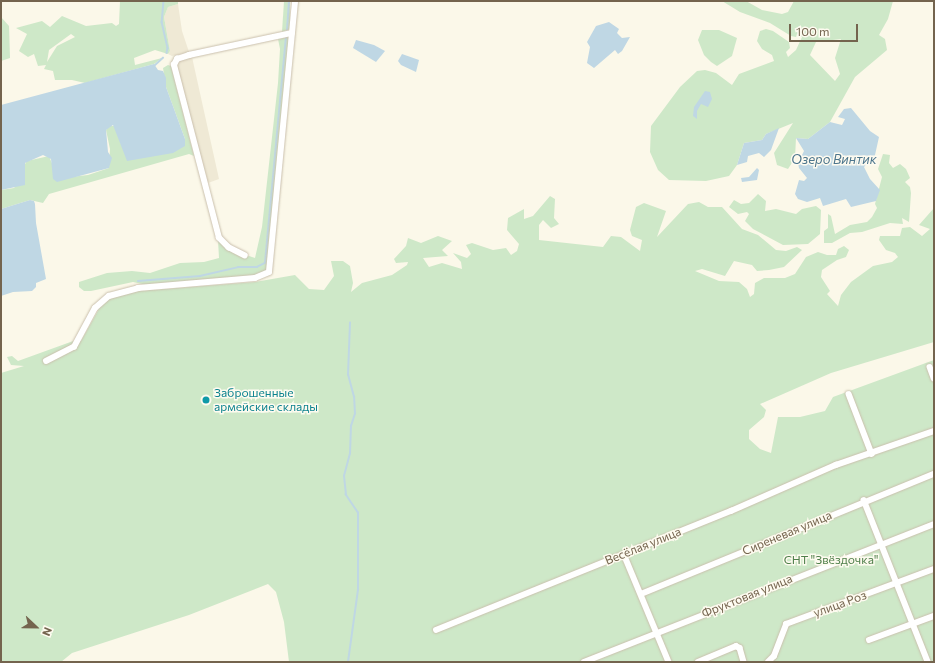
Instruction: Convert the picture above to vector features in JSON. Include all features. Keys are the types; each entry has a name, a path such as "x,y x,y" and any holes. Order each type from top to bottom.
{"street":[{"path":"46,361 74,347 95,308 114,294 138,288 255,278 269,272 295,1"},
{"path":"245,256 229,248 219,238 174,64 177,59 189,55 292,33"},
{"path":"930,367 934,378"},
{"path":"849,394 872,454"},
{"name":"Весёлая улица","path":"436,630 624,554 836,465 849,462 934,431"},
{"name":"Сиреневая улица","path":"641,594 864,500 934,474"},
{"path":"864,500 880,544 898,584 928,662"},
{"name":"Фруктовая улица","path":"584,662 880,544 934,524"},
{"path":"624,554 669,662"},
{"name":"улица Роз","path":"768,662 774,656 786,624 898,584 934,569"},
{"path":"869,640 934,616"},
{"path":"698,662 736,646 740,648 744,662"}],"shaded area":[{"path":"178,4 182,31 189,52 172,56 168,54 170,51 164,17 168,7"},
{"path":"192,57 219,179 208,183 176,66 178,61"}],"green space":[{"path":"120,1 178,1 178,4 168,7 164,17 170,51 168,54 155,50 134,58 135,65 162,58 154,64 85,83 72,80 55,80 53,71 44,69 46,65 38,66 34,54 28,57 19,51 27,34 16,28 42,21 50,27 62,16 86,26 112,23 116,26 119,24","holes":["71,34 75,37 57,46 47,62 49,50"]},
{"path":"284,1 290,1 290,29 282,32"},
{"path":"722,1 746,1 762,10 782,14 788,12 794,1 893,1 888,19 879,35 885,39 887,50 855,77 830,122 808,139 796,138 795,158 788,169 777,165 774,153 793,123 766,134 762,140 744,143 737,165 729,176 706,181 669,180 658,170 650,152 651,126 680,87 697,71 705,70 716,73 732,85 739,74 774,61 772,55 762,49 757,41 760,31 766,29 773,31 789,42 790,48 786,52 788,57 796,50 802,37 797,34 796,37 791,36 770,23 740,12","holes":["841,39 835,58 840,74 835,81 810,55 816,42"]},
{"path":"1,17 9,26 10,58 1,61"},
{"path":"702,30 719,30 737,38 732,56 717,66 711,62 704,55 698,40"},
{"path":"289,37 268,270 261,275 147,285 133,282 91,291 84,291 79,287 79,282 107,273 132,271 150,273 180,263 204,262 219,258 218,240 233,253 244,258 249,256 255,258 262,227 278,83 280,49 278,39"},
{"path":"168,65 171,66 194,156 189,154 49,194 43,203 30,200 1,209 1,190 14,188 25,175 23,167 27,161 49,156 53,166 53,179 88,175 109,168 110,149 106,130 109,126 115,126 121,144 185,139 166,87 163,68"},
{"path":"883,154 890,155 889,163 893,168 900,164 906,169 910,178 905,182 910,187 911,193 909,222 902,218 903,224 890,223 862,232 850,233 832,243 824,243 824,231 828,228 828,214 831,216 835,234 850,225 867,222 872,217 877,208 875,204 882,177 878,169"},
{"path":"758,194 766,201 765,211 776,209 796,214 802,209 816,206 821,210 820,234 808,244 783,245 753,229 745,221 749,214 747,212 738,214 729,207 734,200 741,204 749,203"},
{"name":"СНТ \"Звёздочка\"","path":"550,196 555,199 554,218 559,224 551,228 543,220 539,225 539,240 603,247 611,236 621,237 640,251 642,240 632,236 630,230 636,207 644,203 666,211 657,237 688,204 699,202 708,207 722,207 742,229 758,235 776,250 786,251 797,247 802,250 784,267 769,270 757,271 752,265 734,261 725,276 702,269 695,271 719,281 739,282 747,289 750,297 754,294 755,283 764,278 785,278 795,274 806,257 818,252 827,255 836,255 838,249 844,246 849,250 846,257 837,260 822,270 821,277 830,291 827,294 838,306 841,295 851,282 873,266 892,262 898,257 895,253 886,250 879,240 880,236 900,236 902,228 910,227 922,236 930,229 919,225 934,208 934,342 831,373 760,404 766,410 764,417 749,430 749,439 760,449 771,453 778,417 800,417 825,411 833,397 934,360 934,662 289,662 284,622 276,592 268,584 189,615 72,653 61,662 1,662 1,373 24,366 11,365 7,357 12,356 18,361 76,340 81,341 100,307 111,297 138,291 255,282 295,275 309,289 324,290 334,276 331,261 343,261 350,266 353,283 351,292 362,283 392,275 407,265 408,262 396,263 394,259 406,246 408,238 421,243 438,236 452,241 442,250 448,256 423,258 429,267 442,263 462,269 461,262 453,253 467,258 471,254 466,245 472,243 493,250 506,248 511,255 517,251 519,244 507,230 508,218 524,209 524,219 533,216"}],"water":[{"path":"609,22 619,29 617,33 622,38 630,37 622,51 618,54 615,50 594,68 587,63 590,47 587,42 596,26"},
{"path":"356,40 374,45 385,51 376,62 353,48"},
{"path":"402,54 419,60 416,72 401,65 398,61"},
{"path":"154,64 158,70 163,71 166,78 166,87 185,139 185,146 173,153 127,161 113,125 106,130 108,152 112,158 109,168 57,182 53,179 51,159 43,155 25,163 25,185 1,190 1,105"},
{"path":"705,91 710,92 712,99 708,107 701,104 697,111 697,119 693,116 694,107"},
{"name":"Озеро Винтик","path":"851,108 870,131 879,137 875,155 864,167 870,179 880,190 876,201 851,207 846,199 823,206 820,198 807,202 798,199 795,194 799,180 804,181 807,178 799,168 798,163 804,151 796,138 808,139 830,122 842,125 845,119 838,117 844,109"},
{"path":"779,128 771,150 764,157 759,153 748,156 747,162 737,165 744,143 762,140 766,134"},
{"path":"757,168 759,170 757,180 742,182 741,178 749,177"},
{"path":"30,200 34,201 35,204 36,223 46,279 36,283 36,287 32,291 13,292 1,296 1,209"}],"waterway":[{"path":"164,1 162,22 168,48 167,53"},
{"path":"287,30 289,1"},
{"path":"138,281 200,276 238,267 257,267 265,263 286,38"},
{"path":"154,66 163,58"},
{"path":"348,662 358,590 358,513 346,495 344,476 350,454 351,426 355,414 354,397 348,375 350,323"}],"place":[{"name":"Заброшенные армейские склады","path":"206,400"}]}
